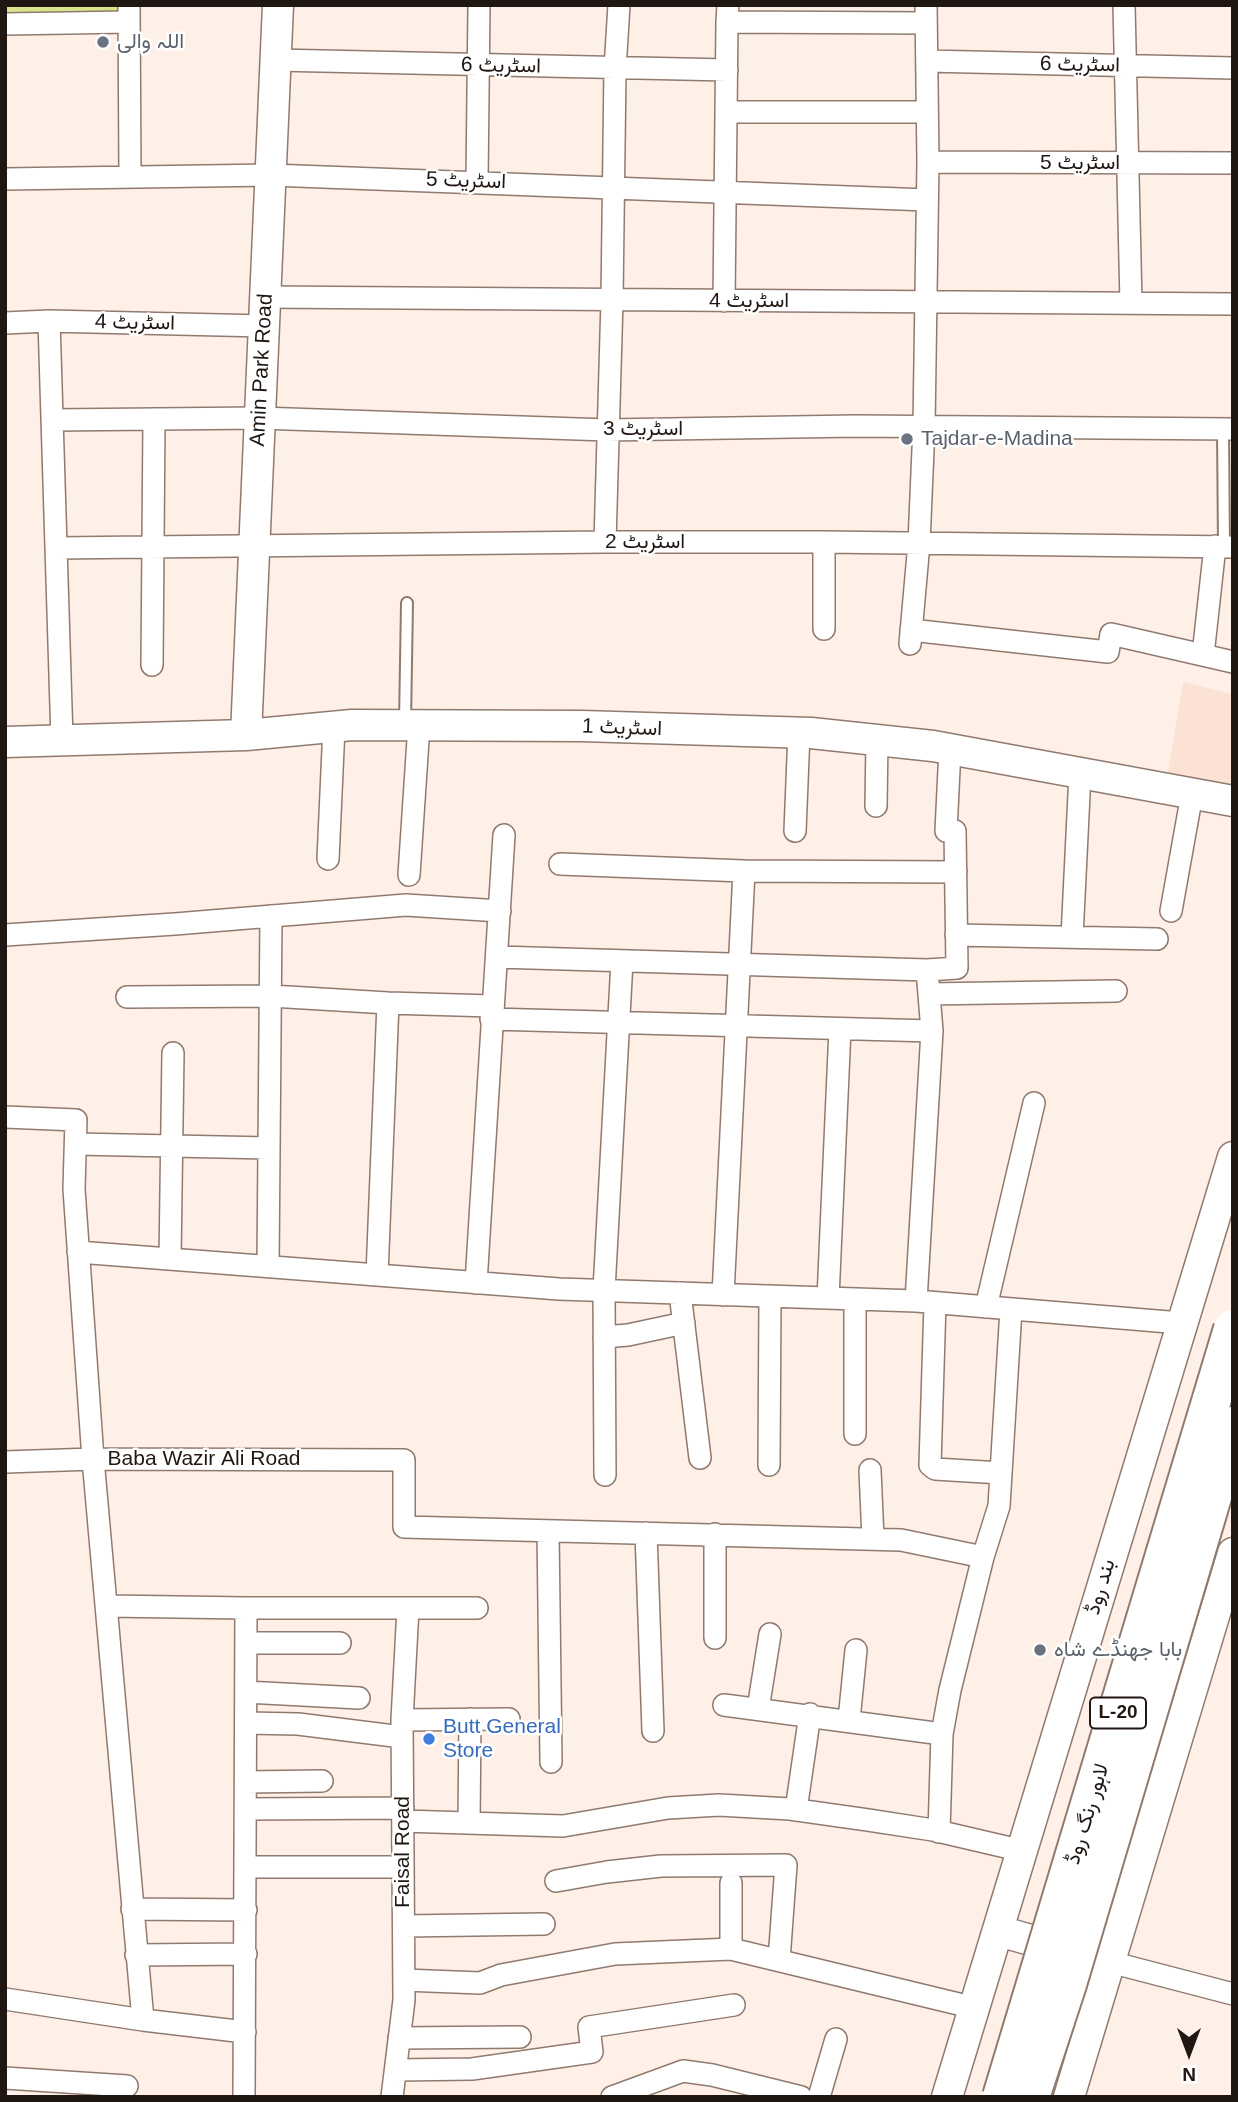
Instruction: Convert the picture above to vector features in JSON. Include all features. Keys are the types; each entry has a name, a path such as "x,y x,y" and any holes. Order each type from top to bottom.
{"highway":[{"name":"لاہور رنگ روڈ","path":"1002,2097 1233,1329"},
{"name":"لاہور رنگ روڈ","path":"1030,2097 1067,1984 1233,1426"}],"street":[{"name":"Amin Park Road","path":"246,735 278,5"},
{"path":"477,181 479,5"},
{"path":"605,542 615,69 619,5"},
{"path":"1124,5 1130,303"},
{"path":"5,24 129,14 130,177"},
{"path":"724,301 727,14 926,14 926,302 919,543 911,637 1108,652 1111,634 1233,662"},
{"name":"اسٹریٹ 6","path":"276,60 727,70"},
{"name":"اسٹریٹ 6","path":"927,61 1233,68"},
{"path":"726,112 928,112"},
{"name":"اسٹریٹ 5","path":"928,162 1233,163"},
{"name":"اسٹریٹ 5","path":"5,179 271,175 928,200"},
{"name":"اسٹریٹ 4","path":"5,323 612,300 1233,304"},
{"path":"49,321 62,740"},
{"name":"اسٹریٹ 3","path":"52,420 260,418 607,430 923,426 1228,429"},
{"path":"152,665 154,419"},
{"name":"اسٹریٹ 2","path":"56,548 605,542 1224,547"},
{"path":"824,542 824,629"},
{"path":"1203,655 1224,547"},
{"path":"410,875 412,725"},
{"name":"اسٹریٹ 1","path":"5,742 246,735 334,727 412,725 582,726 799,733 950,749 1233,801"},
{"path":"328,859 334,727"},
{"path":"796,831 799,733"},
{"path":"876,806 877,740"},
{"path":"498,957 927,970 957,968 955,831 946,831 950,749"},
{"path":"1072,937 1080,774"},
{"path":"1171,911 1192,794"},
{"path":"476,1283 504,835"},
{"path":"560,864 744,871 956,872"},
{"path":"723,1294 744,871"},
{"path":"5,935 405,905 500,911"},
{"path":"268,1266 271,916"},
{"path":"956,936 1157,939"},
{"path":"605,1475 604,1290 622,961"},
{"path":"927,970 932,1031 925,1302 930,1465 935,1469 1001,1473"},
{"path":"929,994 1116,991"},
{"path":"127,997 271,996 619,1023 932,1031"},
{"path":"377,1275 387,1003"},
{"path":"828,1298 840,1029"},
{"path":"170,1259 173,1053"},
{"path":"986,1307 1034,1103"},
{"path":"5,1117 76,1120 74,1189 93,1459 143,2020"},
{"path":"76,1144 269,1147"},
{"name":"بند روڈ","path":"947,2097 1233,1157"},
{"path":"78,1252 476,1283 925,1302 1181,1323"},
{"path":"680,1293 700,1458"},
{"path":"769,1465 770,1296"},
{"path":"855,1299 855,1434"},
{"path":"939,1832 942,1734 950,1690 983,1557 999,1506 1011,1309"},
{"path":"604,1337 628,1335 684,1323"},
{"name":"Baba Wazir Ali Road","path":"5,1462 93,1459 404,1460 404,1527 548,1531"},
{"path":"870,1470 873,1539"},
{"path":"551,1762 548,1531 901,1540 983,1557"},
{"path":"646,1533 653,1731"},
{"path":"715,1534 715,1638"},
{"path":"1069,2097 1110,1962 1223,1621 1233,1553"},
{"path":"107,1606 477,1608"},
{"path":"244,2097 246,1608"},
{"name":"Faisal Road","path":"392,2097 404,1980 402,1728 408,1608"},
{"path":"758,1709 770,1634"},
{"path":"246,1643 340,1643"},
{"path":"849,1720 856,1650"},
{"path":"246,1692 359,1698"},
{"path":"724,1705 810,1714 942,1734"},
{"path":"796,1810 810,1714"},
{"path":"469,1823 470,1719"},
{"path":"246,1723 402,1728 470,1719 509,1719"},
{"path":"246,1783 322,1780"},
{"path":"246,1809 403,1815 469,1823 563,1826 668,1808 719,1805 796,1810 939,1832 1023,1852"},
{"path":"556,1881 661,1866 786,1865 779,1960"},
{"path":"246,1867 403,1867"},
{"path":"731,1949 732,1883"},
{"path":"132,1909 246,1910"},
{"path":"404,1926 544,1924"},
{"path":"999,1931 1233,1994"},
{"path":"404,1980 480,1983 501,1975 615,1954 731,1949 975,2008"},
{"path":"136,1955 246,1954"},
{"path":"5,1999 245,2032"},
{"path":"396,2070 471,2069 592,2052 589,2027 734,2005"},
{"path":"400,2038 520,2037"},
{"path":"819,2097 836,2039"},
{"path":"627,2094 683,2071 801,2097"},
{"path":"5,2078 127,2085"}],"lane":[{"path":"1224,547 1228,429"},
{"path":"407,603 412,725"}],"shaded area":[{"path":"1183,682 1233,694 1233,801 1165,789"}],"green space":[{"path":"5,5 129,5 129,22 5,24"}],"place":[{"name":"اللہ والی","path":"103,42"},
{"name":"Tajdar-e-Madina","path":"907,439"},
{"name":"بابا جھنڈے شاہ","path":"1040,1650"},
{"name":"Butt General Store","path":"429,1739"}]}
